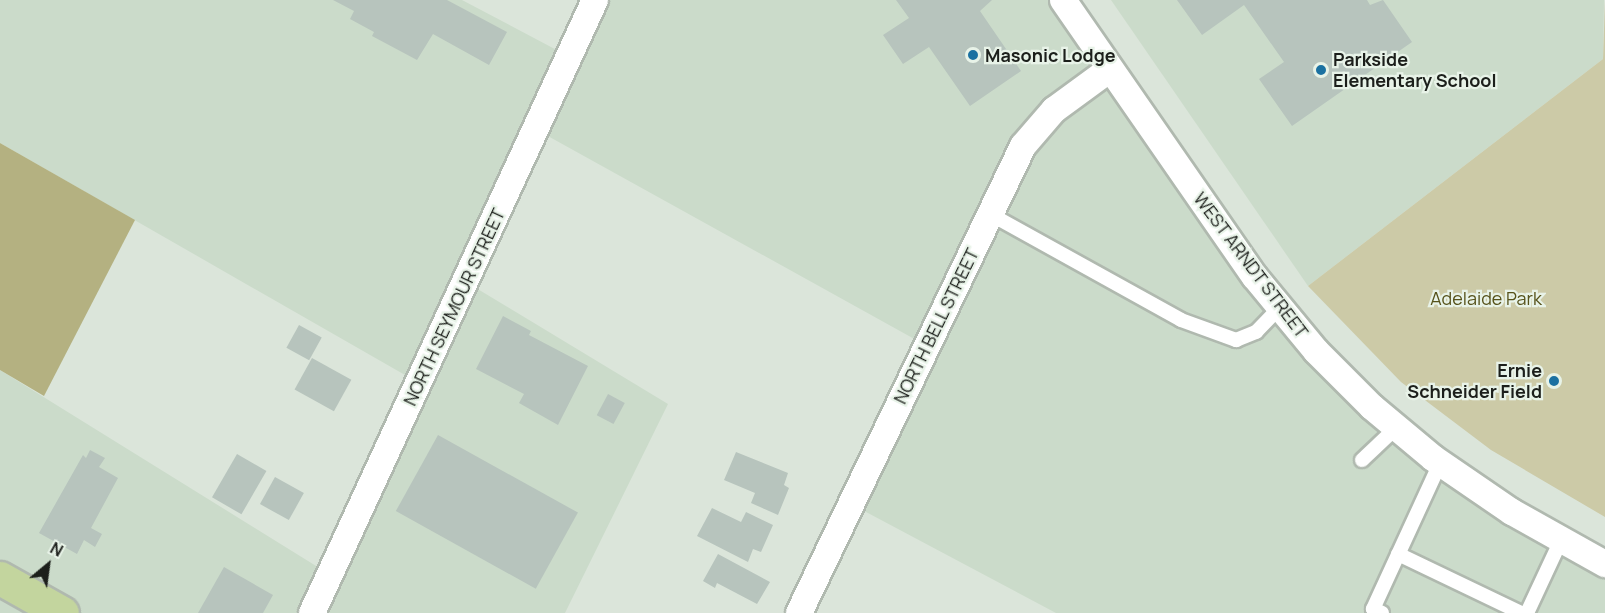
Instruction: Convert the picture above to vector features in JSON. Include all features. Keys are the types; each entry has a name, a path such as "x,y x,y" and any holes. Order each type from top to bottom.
{"main road":[{"path":"0,578 62,613"}],"street":[{"name":"NORTH SEYMOUR STREET","path":"312,613 595,0"},
{"name":"WEST ARNDT STREET","path":"1063,0 1279,308 1349,385 1396,428 1440,463 1562,540 1605,564"},
{"name":"NORTH BELL STREET","path":"799,613 1023,146 1041,121 1110,69"}],"lane":[{"path":"990,214 1181,320 1236,340 1256,332 1279,308"},
{"path":"1362,460 1396,428"},
{"path":"1382,613 1373,609 1440,463"},
{"path":"1527,613 1562,540"},
{"path":"1398,554 1521,613"}],"shaded area":[{"path":"0,0 462,0 568,56 595,0 1063,0 1349,385 1605,564 1605,613 1056,613 851,504 927,346 537,130 466,282 668,404 565,613 0,613 0,370 329,574 419,383 0,143"},
{"path":"1111,0 1604,0 1603,59 1308,286"},
{"path":"0,143 135,220 44,396 0,370"}],"green space":[{"name":"Adelaide Park","path":"1605,0 1605,517 1491,450 1401,382 1308,286 1603,59"}],"building":[{"path":"333,0 447,0 507,32 489,65 433,34 417,60 372,36 374,32 350,19 354,11"},
{"name":"Masonic Lodge","path":"896,0 992,0 980,11 1021,71 970,106 929,47 903,64 883,35 909,18"},
{"name":"Parkside Elementary School","path":"1177,0 1367,0 1370,5 1383,0 1412,42 1292,126 1259,79 1284,62 1244,5 1202,35"},
{"path":"503,316 531,331 529,335 588,366 558,425 519,403 524,394 476,369"},
{"path":"299,325 322,338 309,360 286,348"},
{"path":"312,358 351,380 334,411 295,389"},
{"path":"608,394 625,403 614,424 597,415"},
{"path":"438,435 578,513 536,589 396,511"},
{"path":"90,450 105,458 99,467 118,478 91,528 102,534 95,547 84,540 77,554 39,533 83,455 86,458"},
{"path":"736,452 788,473 784,485 789,488 778,515 751,503 755,493 724,480"},
{"path":"237,454 266,471 241,514 212,497"},
{"path":"275,477 304,493 289,520 260,504"},
{"path":"712,508 741,522 746,512 773,525 761,552 753,549 748,562 697,536"},
{"path":"718,554 770,582 757,604 717,583 715,588 703,581"},
{"path":"224,567 273,595 263,613 198,613"}],"place":[{"name":"Masonic Lodge","path":"973,55"},
{"name":"Parkside Elementary School","path":"1321,70"},
{"name":"Ernie Schneider Field","path":"1554,381"}]}
